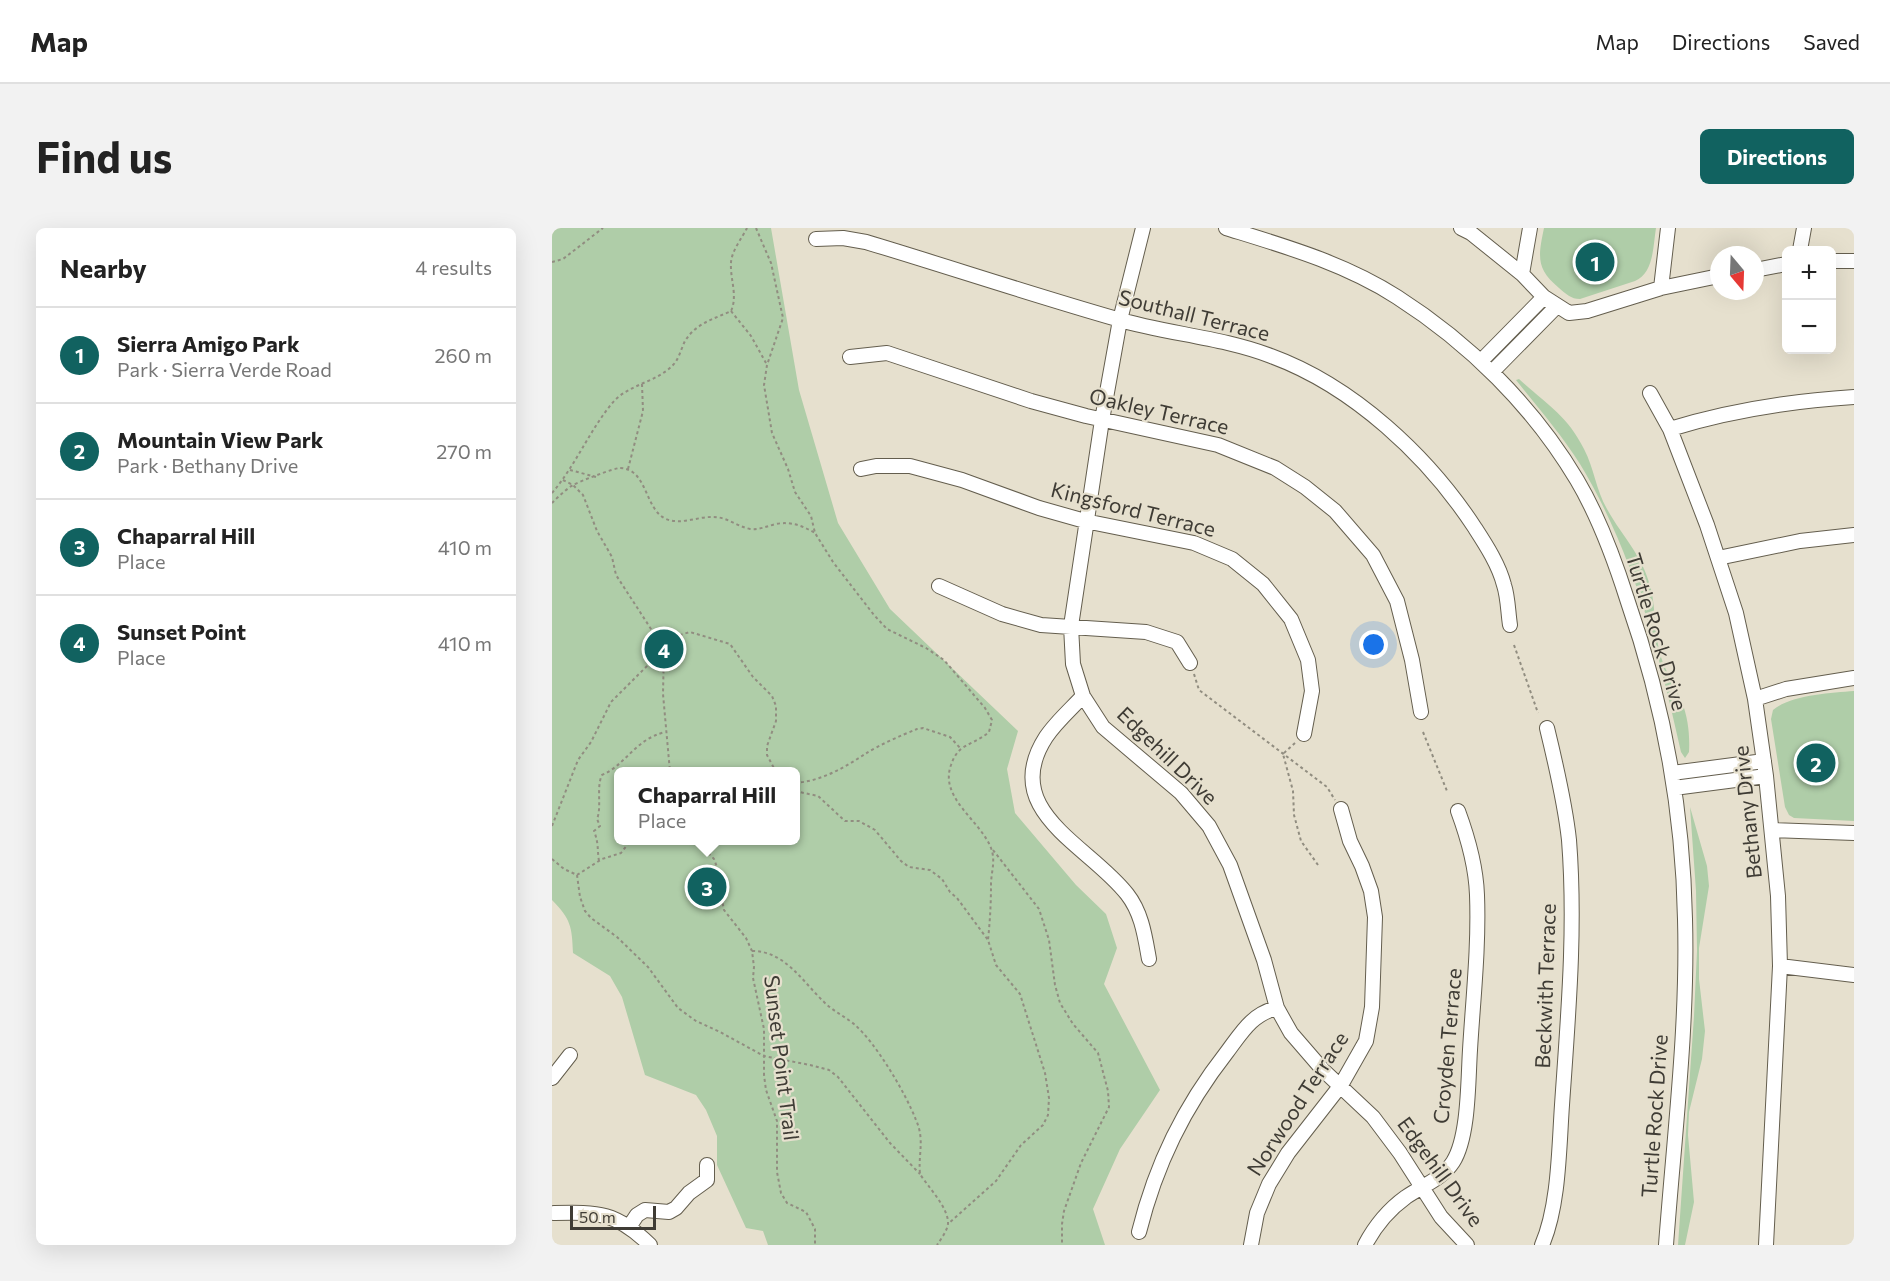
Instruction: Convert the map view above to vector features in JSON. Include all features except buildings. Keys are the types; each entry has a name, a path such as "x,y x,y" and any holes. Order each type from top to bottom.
{"street":[{"name":"Edgehill Drive","path":"1143,228 1120,320 1085,521 1071,626 1073,664 1083,696 1103,727 1181,793 1209,826 1230,865 1264,960 1278,1008 1291,1033 1305,1052 1373,1117 1400,1153 1441,1217 1467,1245"},
{"name":"Turtle Rock Drive","path":"1226,228 1291,248 1366,279 1443,329 1481,361 1511,392 1559,453 1594,512 1619,573 1658,702 1672,773 1682,843 1686,920 1685,977 1666,1245"},
{"path":"1461,228 1471,233 1521,274 1556,307 1569,312 1587,311 1661,288 1710,278"},
{"path":"1521,274 1530,228"},
{"path":"1661,288 1668,228"},
{"path":"1801,246 1804,228"},
{"name":"Southall Terrace","path":"816,239 843,238 866,242 1120,320 1219,341 1271,356 1312,375 1351,400 1412,448 1440,480 1485,543 1504,584 1510,625"},
{"path":"1836,261 1854,261"},
{"path":"1764,268 1782,265"},
{"path":"1481,361 1544,297"},
{"path":"1492,372 1556,307"},
{"name":"Oakley Terrace","path":"850,357 887,353 1031,401 1102,420 1218,445 1275,468 1305,487 1335,511 1373,555 1397,601 1412,660 1421,712"},
{"name":"Bethany Drive","path":"1650,393 1670,429 1736,613 1755,699 1764,761 1778,896 1780,966 1766,1245"},
{"path":"1670,429 1756,407 1854,397"},
{"name":"Kingsford Terrace","path":"861,470 876,466 910,466 962,480 1039,508 1085,521 1194,543 1232,559 1263,584 1291,619 1308,660 1312,691 1304,734"},
{"path":"1718,558 1800,541 1854,535"},
{"path":"939,586 1002,614 1041,625 1146,632 1177,642 1190,663"},
{"path":"1755,699 1786,689 1854,678"},
{"path":"1083,696 1047,736 1032,770 1032,786 1038,806 1051,821 1128,895 1142,923 1149,959"},
{"name":"Beckwith Terrace","path":"1542,1245 1547,1234 1556,1180 1572,919 1569,839 1547,728"},
{"path":"1672,773 1764,761"},
{"path":"1674,788 1766,776"},
{"name":"Norwood Terrace","path":"1251,1245 1257,1213 1269,1184 1288,1153 1341,1085 1366,1041 1372,1007 1375,917 1371,891 1350,841 1341,809"},
{"name":"Croyden Terrace","path":"1365,1245 1374,1228 1392,1209 1438,1177 1453,1163 1460,1148 1465,1116 1477,936 1477,893 1468,839 1458,811"},
{"path":"1772,830 1854,833"},
{"path":"1780,966 1854,975"},
{"path":"1139,1232 1147,1199 1177,1126 1223,1057 1248,1025 1258,1015 1278,1008"},
{"path":"552,1078 570,1055"},
{"path":"629,1227 637,1215 645,1210 665,1213 676,1208 689,1193 707,1180 707,1165"},
{"path":"553,1212 598,1214 616,1218 650,1245"}],"path":[{"path":"552,262 563,259 603,228"},
{"path":"747,228 732,255 730,264 734,296 731,311 751,336 766,365"},
{"path":"756,228 771,263 783,318 766,365 764,385 772,433 788,469 795,492 811,516 815,533 832,562 886,628 936,654 990,715 989,732 961,749 952,762 948,773 950,787 959,804 978,825 992,849 1039,909 1050,940 1055,985 1060,1003 1073,1024 1098,1053 1108,1090 1109,1107 1081,1163 1064,1211 1062,1245"},
{"path":"552,493 564,480 614,401 627,390 642,384 674,364 688,336 708,320 731,311"},
{"path":"628,469 643,411 642,384"},
{"path":"552,503 573,485 616,468 628,469 643,485 657,513 670,521 723,517 747,528 762,529 779,523 792,523 802,525 815,533"},
{"path":"570,470 596,477"},
{"path":"564,480 583,495 597,531 612,557 616,575 664,649 665,732 669,767"},
{"path":"552,826 578,760 596,733 611,702 677,636 690,632 730,644 753,677 766,689 774,701 776,721 767,746 767,755 774,767"},
{"path":"1514,645 1538,713"},
{"path":"1190,663 1199,690 1327,787 1341,809"},
{"path":"800,782 820,778 852,764 864,755 917,729 944,734 961,749"},
{"path":"616,767 634,748 650,736 665,732"},
{"path":"1423,732 1448,791"},
{"path":"1284,754 1304,734"},
{"path":"1284,754 1301,841 1318,865"},
{"path":"599,861 597,849 599,844 594,831 600,826 597,819 598,797 601,790 599,781 602,775 614,769"},
{"path":"800,792 818,796 845,821 859,821 874,830 909,867 930,870 942,879 988,940 996,965 1020,994 1045,1073 1049,1098 1048,1115 1043,1125 1021,1145 996,1181 948,1224 938,1245"},
{"path":"577,875 599,861 621,853 627,845"},
{"name":"Sunset Point Trail","path":"701,845 714,859 722,878 720,890 724,910 746,938 752,951 753,978 764,1029 766,1090 777,1121 777,1172 781,1193 787,1203 806,1212 815,1228 815,1245"},
{"path":"988,940 994,862 992,849"},
{"path":"552,859 564,869 577,875"},
{"path":"577,875 580,897 591,918 616,937 648,967 678,1008 696,1022 764,1056 828,1070 838,1077 890,1143 920,1174 936,1195 948,1224"},
{"path":"752,951 772,953 784,960 831,1009 855,1024 864,1034 888,1068 916,1120 922,1142 920,1174"}],"green space":[{"path":"552,228 771,228 799,390 838,523 890,609 1018,731 1007,769 1015,813 1076,885 1106,914 1117,948 1104,984 1160,1090 1120,1149 1093,1209 1105,1245 768,1245 763,1231 746,1228 717,1165 717,1136 706,1110 696,1095 645,1075 622,997 610,976 573,953 569,924 552,900"},
{"path":"1544,228 1656,228 1652,258 1646,272 1635,281 1577,299 1564,292 1546,275 1540,255"},
{"path":"1519,379 1563,419 1577,437 1587,456 1603,502 1643,566 1651,589 1661,657 1686,714 1689,752 1685,758 1681,752 1642,604 1615,532 1580,464 1516,380"},
{"path":"1854,691 1854,821 1794,818 1789,815 1785,807 1771,719 1773,710 1800,698"},
{"path":"1690,807 1707,866 1709,886 1699,948 1699,979 1705,1031 1702,1059 1689,1112 1688,1135 1694,1202 1685,1245 1678,1245 1697,951 1696,891"}],"place":[{"name":"Sierra Amigo Park","path":"1595,262"},
{"name":"Sunset Point","path":"664,649"},
{"name":"Mountain View Park","path":"1816,763"},
{"name":"Chaparral Hill","path":"707,887"}]}
